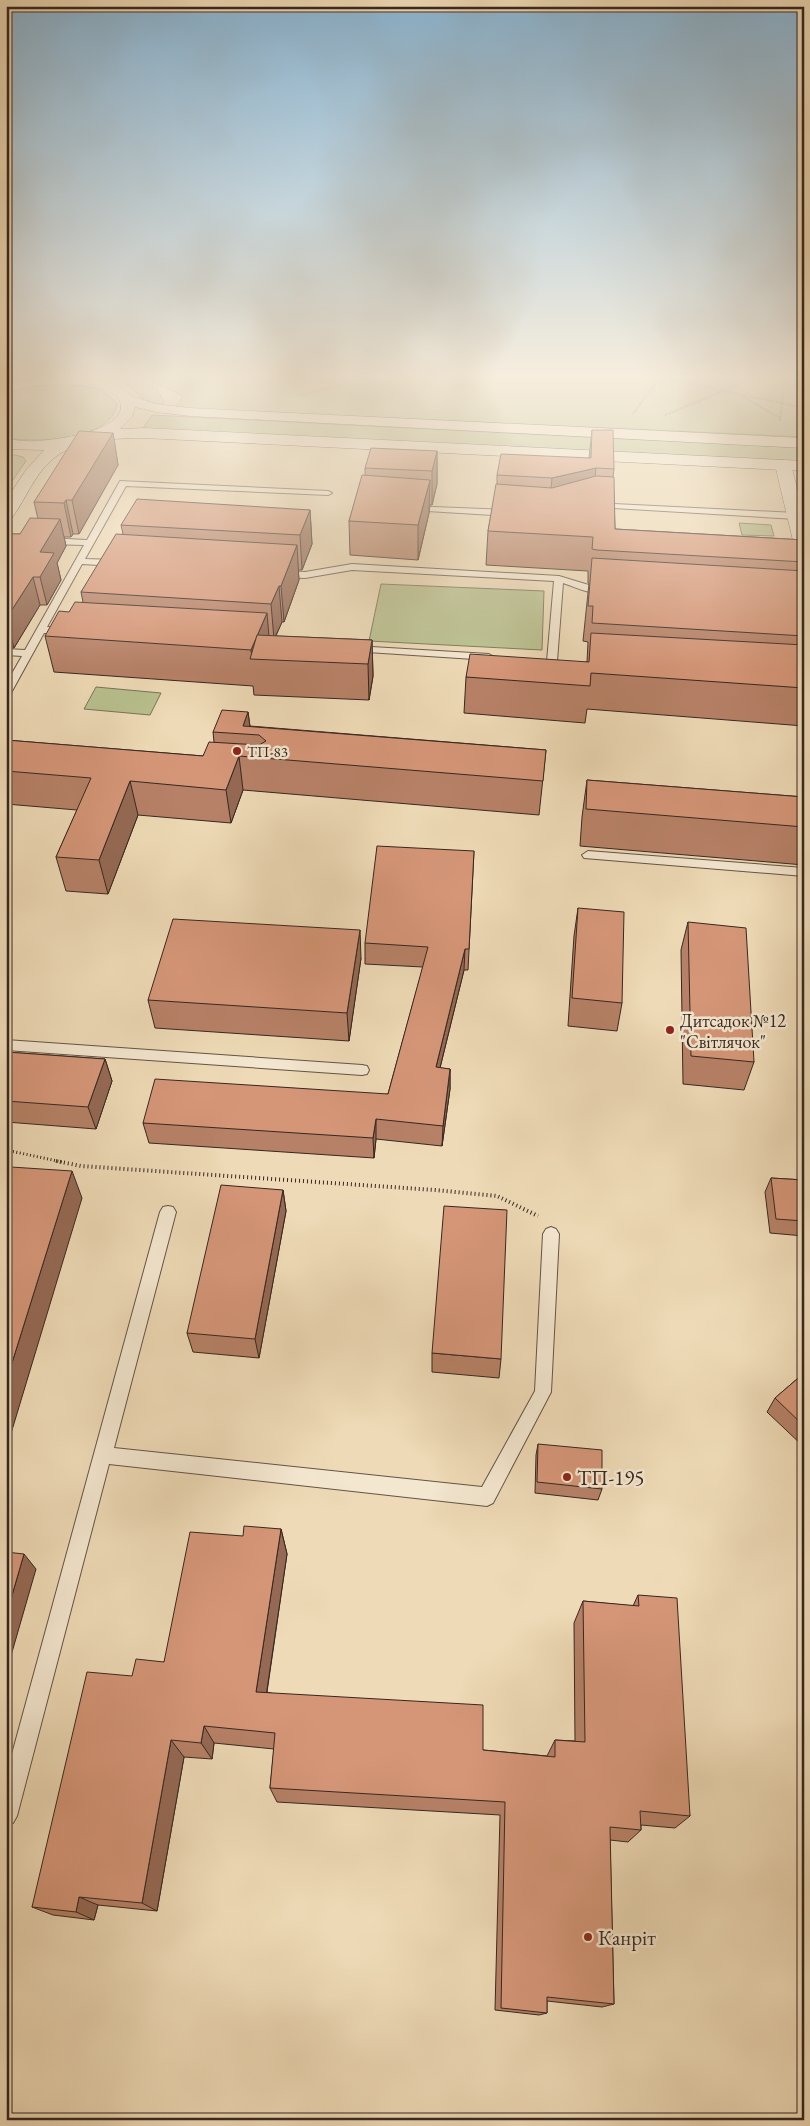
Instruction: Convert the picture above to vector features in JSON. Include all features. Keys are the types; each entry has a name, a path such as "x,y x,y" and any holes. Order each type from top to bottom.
{"main road":[{"path":"6,514 32,473"},
{"path":"785,473 804,548"}],"lane":[{"path":"6,692 123,483 328,493"},
{"path":"592,505 796,516"},
{"path":"403,508 520,514"},
{"path":"35,540 90,542"},
{"path":"80,561 128,564"},
{"path":"266,573 305,575 352,567 559,579 591,589 620,591"},
{"path":"552,661 559,579"},
{"path":"42,630 81,632"},
{"path":"345,648 503,658"},
{"path":"6,652 29,653"},
{"path":"588,855 804,872"},
{"path":"6,1045 362,1070"},
{"path":"6,1816 168,1212"},
{"path":"103,1455 487,1497 543,1392 551,1234"}],"path":[{"path":"6,1150 81,1166 435,1190 497,1196 539,1217 551,1234"}],"green space":[{"path":"6,473 18,473 6,490"},
{"path":"739,523 771,525 774,536 742,535"},
{"path":"381,584 544,591 542,650 369,641"},
{"path":"96,687 161,693 150,715 84,709"}],"building":[{"path":"52,473 88,473 72,500 66,500 64,503 34,502"},
{"path":"497,473 573,473 552,478 497,475"},
{"path":"362,475 430,480 418,525 349,521"},
{"path":"596,476 614,477 615,529 804,540 804,562 597,550 592,549 593,537 488,531 496,484 552,488"},
{"path":"137,499 310,510 300,535 121,525"},
{"path":"30,518 60,519 40,552 54,553 40,577 33,577 6,619 6,534 20,534"},
{"path":"116,534 297,545 281,586 279,586 271,604 81,592"},
{"path":"592,558 804,571 804,636 592,623 593,606 588,606"},
{"path":"75,602 267,613 251,650 45,636 59,611 69,612"},
{"path":"591,633 804,645 804,688 591,673 590,686 466,677 470,654 589,662"},
{"path":"257,635 372,640 368,664 250,659"},
{"path":"222,710 248,712 243,726 546,750 543,781 239,756 226,790 130,781 99,860 56,857 91,778 6,771 6,740 203,756 209,742 259,745 266,741 259,735 213,732"},
{"path":"587,780 804,797 804,827 586,809"},
{"path":"377,846 474,851 469,949 465,949 436,1067 450,1069 443,1126 376,1119 373,1138 143,1123 155,1079 388,1094 428,947 365,943"},
{"path":"578,908 624,912 622,1003 572,998"},
{"path":"173,919 360,930 347,1013 148,1000"},
{"path":"688,922 746,928 754,1062 691,1056"},
{"path":"6,1052 105,1059 88,1107 6,1101"},
{"path":"11,1167 72,1171 6,1382 6,1181"},
{"path":"771,1178 804,1180 804,1221 776,1219"},
{"path":"221,1185 283,1190 255,1339 187,1333"},
{"path":"444,1206 507,1210 501,1359 432,1353"},
{"path":"804,1373 804,1426 775,1398"},
{"name":"ТП-195","path":"538,1444 602,1450 602,1489 537,1482"},
{"path":"244,1526 281,1529 256,1692 483,1705 483,1750 555,1757 555,1740 585,1742 583,1601 639,1606 638,1595 677,1598 690,1816 640,1811 641,1830 610,1827 614,2004 547,1997 547,2013 501,2008 505,1802 270,1788 275,1733 204,1726 201,1743 171,1740 142,1903 79,1897 76,1912 32,1907 87,1672 132,1676 136,1659 164,1662 190,1532 243,1536"},
{"path":"6,1552 24,1554 6,1616"}],"place":[{"name":"ТП-83","path":"237,751"},
{"name":"Дитсадок №12 \"Світлячок\"","path":"670,1030"},
{"name":"ТП-195","path":"567,1477"},
{"name":"Канріт","path":"588,1937"}]}
